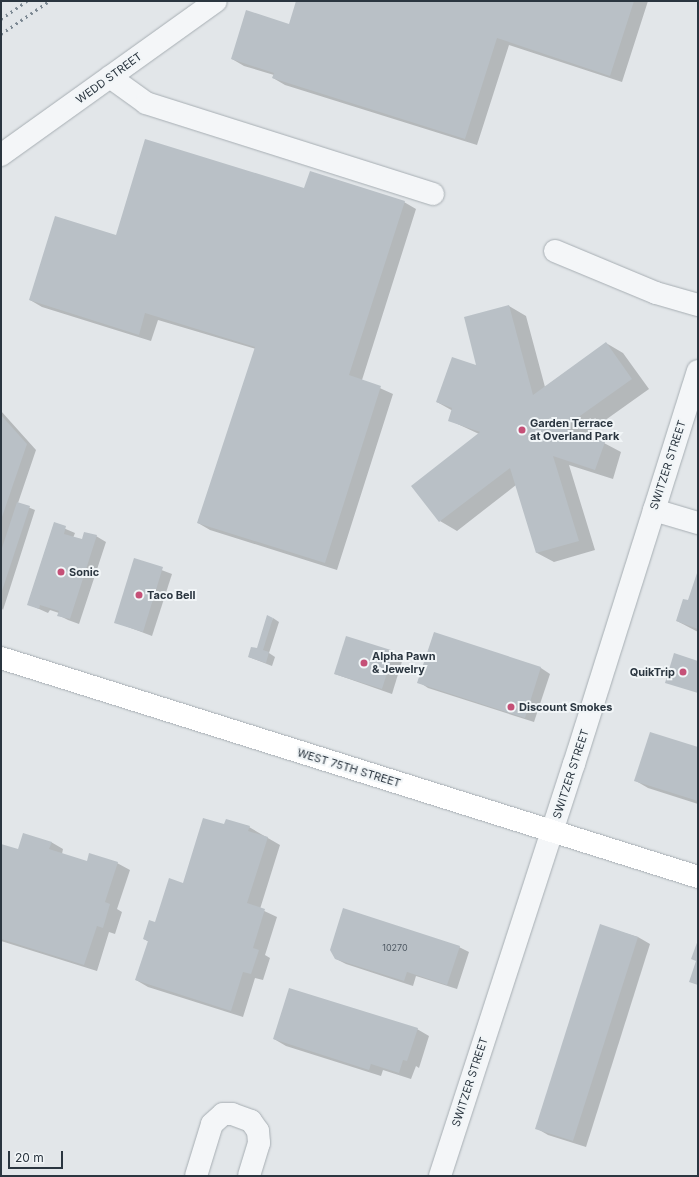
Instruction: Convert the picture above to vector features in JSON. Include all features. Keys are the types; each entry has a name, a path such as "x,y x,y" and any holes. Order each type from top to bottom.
{"main road":[{"name":"WEST 75TH STREET","path":"1,658 698,877"}],"street":[{"name":"WEDD STREET","path":"1,155 216,1"},
{"path":"110,77 146,103 433,194"},
{"path":"555,251 656,293 698,305"},
{"name":"SWITZER STREET","path":"440,1176 552,832 698,371"},
{"path":"654,510 698,523"},
{"path":"196,1176 212,1124 223,1114 232,1114 251,1122 258,1131 259,1143 248,1176"}],"building":[{"path":"296,1 634,1 610,76 497,38 465,139 272,78 274,73 231,59 246,10 289,24"},
{"path":"145,139 304,188 310,171 405,201 349,375 381,386 325,563 197,523 255,347 145,313 139,335 29,300 55,216 116,235"},
{"name":"Garden Terrace at Overland Park","path":"509,305 533,395 606,342 632,379 563,428 605,442 595,470 553,456 579,541 536,553 510,468 439,522 411,486 480,432 448,421 452,408 436,402 452,357 476,365 464,317"},
{"path":"1,415 27,444 1,520"},
{"path":"17,502 30,506 1,594 1,551"},
{"name":"Sonic","path":"54,522 66,526 64,534 82,539 84,532 97,535 70,619 57,616 59,611 40,605 39,609 27,605"},
{"name":"Taco Bell","path":"134,558 163,567 143,632 114,623"},
{"path":"698,570 698,629 676,621 683,599 688,600"},
{"path":"267,615 273,618 263,650 269,652 266,663 248,657 251,647 257,648"},
{"path":"434,632 541,667 525,718 417,683"},
{"name":"Alpha Pawn & Jewelry","path":"346,636 394,651 382,689 334,674"},
{"name":"QuikTrip","path":"674,653 698,661 698,693 665,683"},
{"path":"650,732 698,747 698,801 634,781"},
{"path":"203,818 224,824 226,819 250,826 248,831 268,837 247,903 265,909 253,948 259,950 251,974 243,972 231,1011 135,980 148,941 143,939 149,920 155,922 169,878 183,883"},
{"path":"23,833 52,842 49,849 87,861 89,853 118,862 105,902 110,904 103,928 97,926 84,965 1,939 1,844 18,849"},
{"path":"343,908 460,946 447,985 407,972 404,981 335,959 330,950"},
{"path":"600,924 638,937 573,1141 535,1129"},
{"path":"698,940 698,985 689,982 696,961 691,959"},
{"path":"289,988 418,1028 407,1061 403,1060 399,1073 371,1064 369,1070 273,1039"}],"railway":[{"path":"1,19 27,1"},
{"path":"1,34 49,1"}],"place":[{"name":"Garden Terrace at Overland Park","path":"522,430"},
{"name":"Sonic","path":"61,572"},
{"name":"Taco Bell","path":"139,595"},
{"name":"Alpha Pawn & Jewelry","path":"364,663"},
{"name":"QuikTrip","path":"683,672"},
{"name":"Discount Smokes","path":"511,707"}]}
